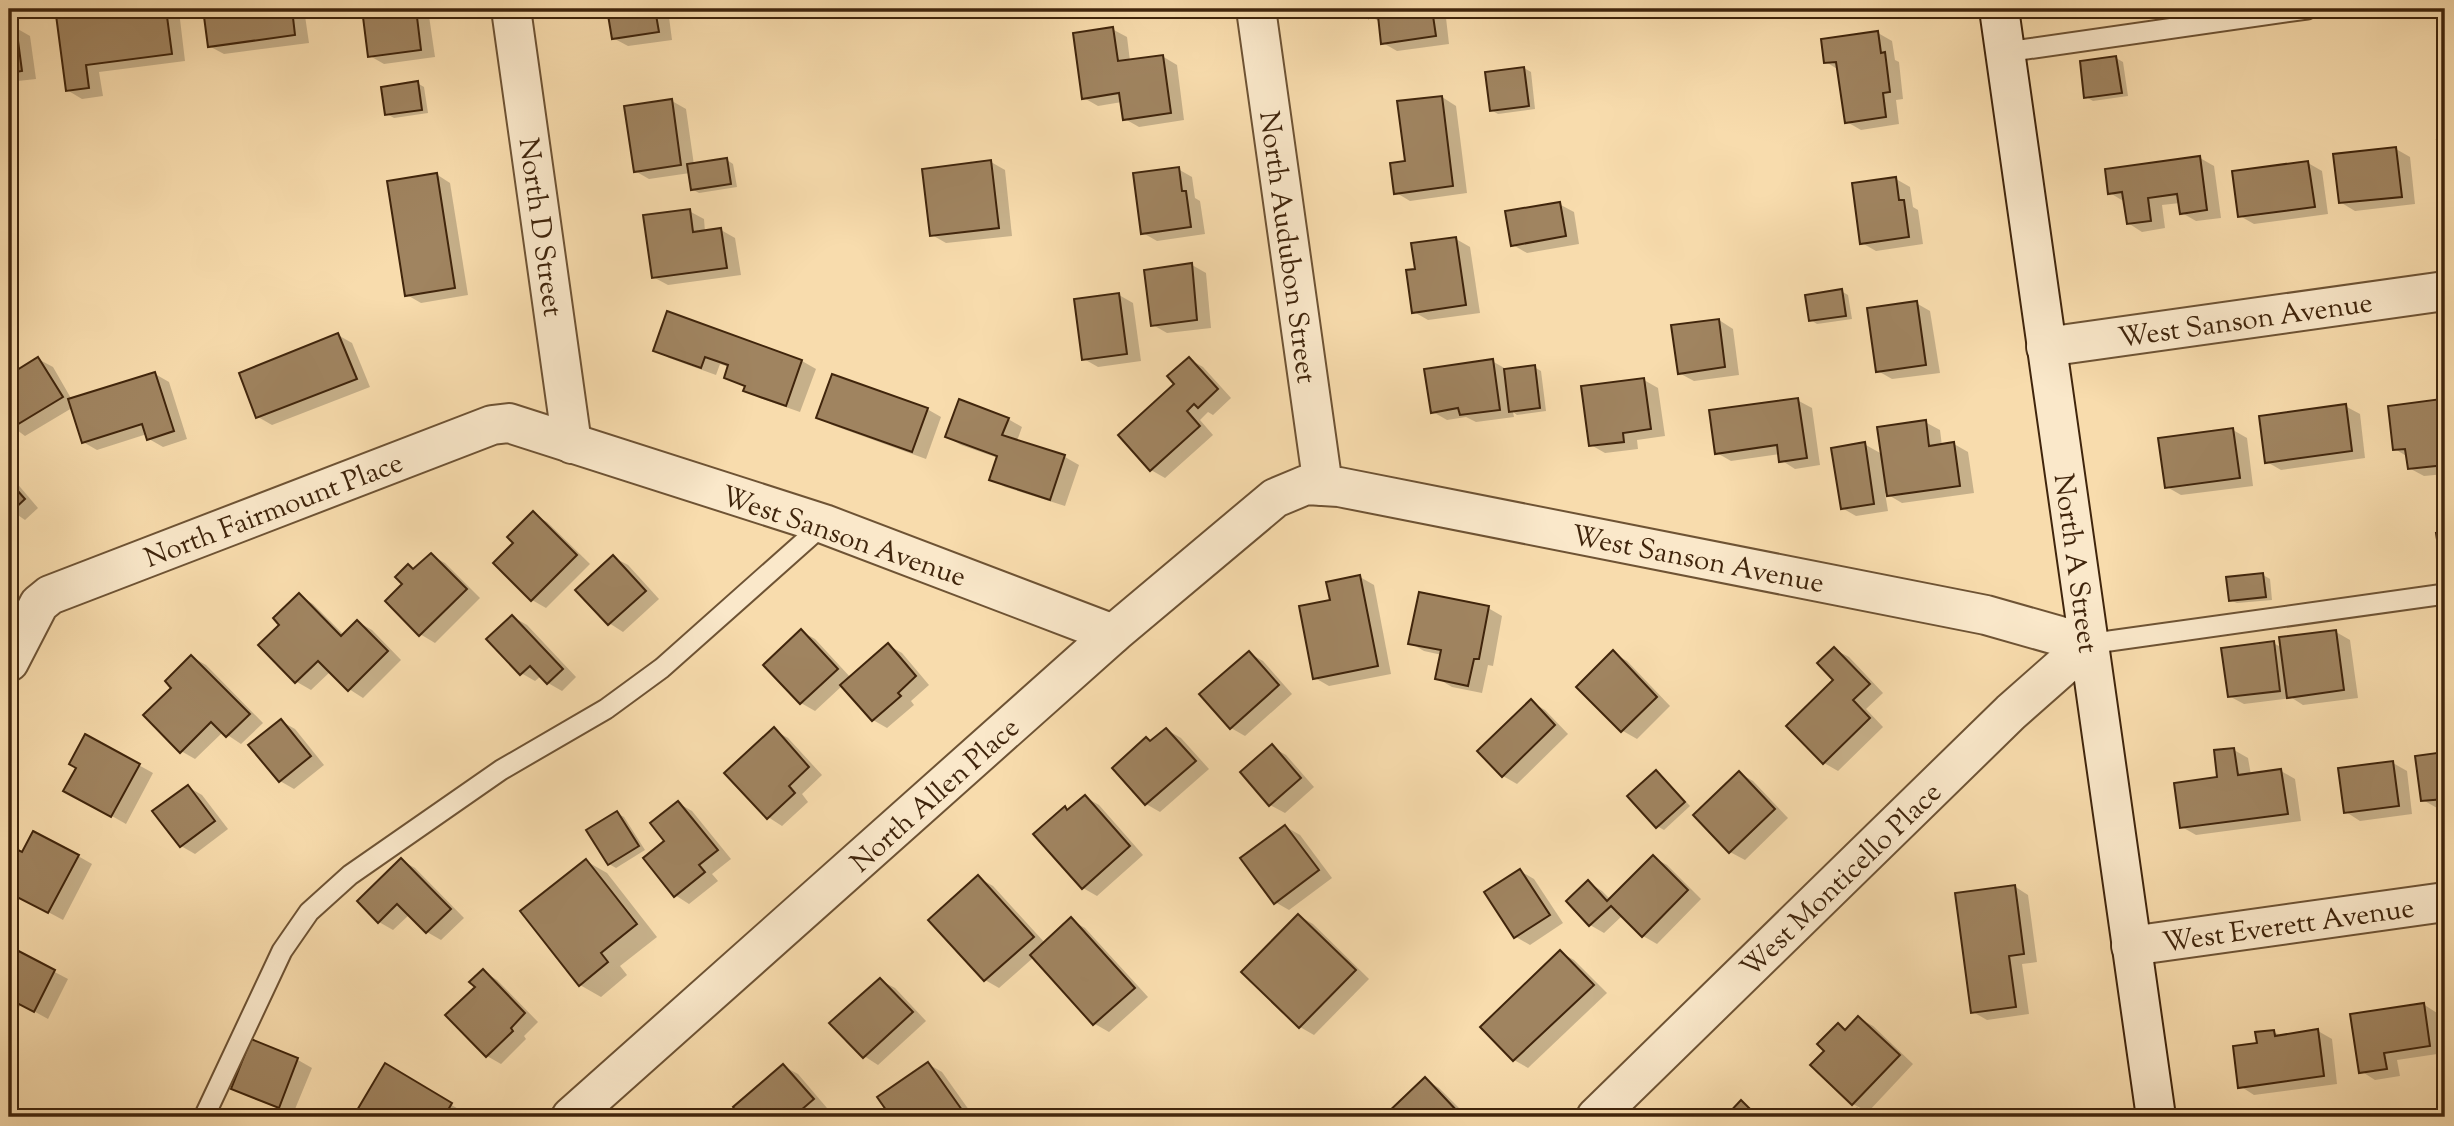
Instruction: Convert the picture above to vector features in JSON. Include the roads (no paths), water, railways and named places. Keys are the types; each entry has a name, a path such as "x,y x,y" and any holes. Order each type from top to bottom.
{"street":[{"name":"North D Street","path":"511,9 572,444"},
{"name":"North Audubon Street","path":"1256,9 1314,486"},
{"name":"North A Street","path":"1999,9 2131,946 2150,1113"},
{"name":"West Sanson Avenue","path":"2046,347 2445,291"},
{"name":"North Fairmount Place","path":"9,662 39,604 50,595 492,425 509,423 572,444"},
{"name":"West Sanson Avenue","path":"572,444 824,524 1113,634"},
{"name":"West Sanson Avenue","path":"1314,486 1339,487 1972,612 2088,644"},
{"name":"North Allen Place","path":"571,1117 1113,634 1275,498 1314,486"},
{"name":"West Monticello Place","path":"1595,1117 2011,712 2088,644"},
{"name":"West Everett Avenue","path":"2131,946 2445,902"}],"lane":[{"path":"2006,52 2306,9"},
{"path":"205,1117 282,951 309,912 349,876 501,770 606,709 662,668 824,524"},
{"path":"2088,644 2445,594"}]}
